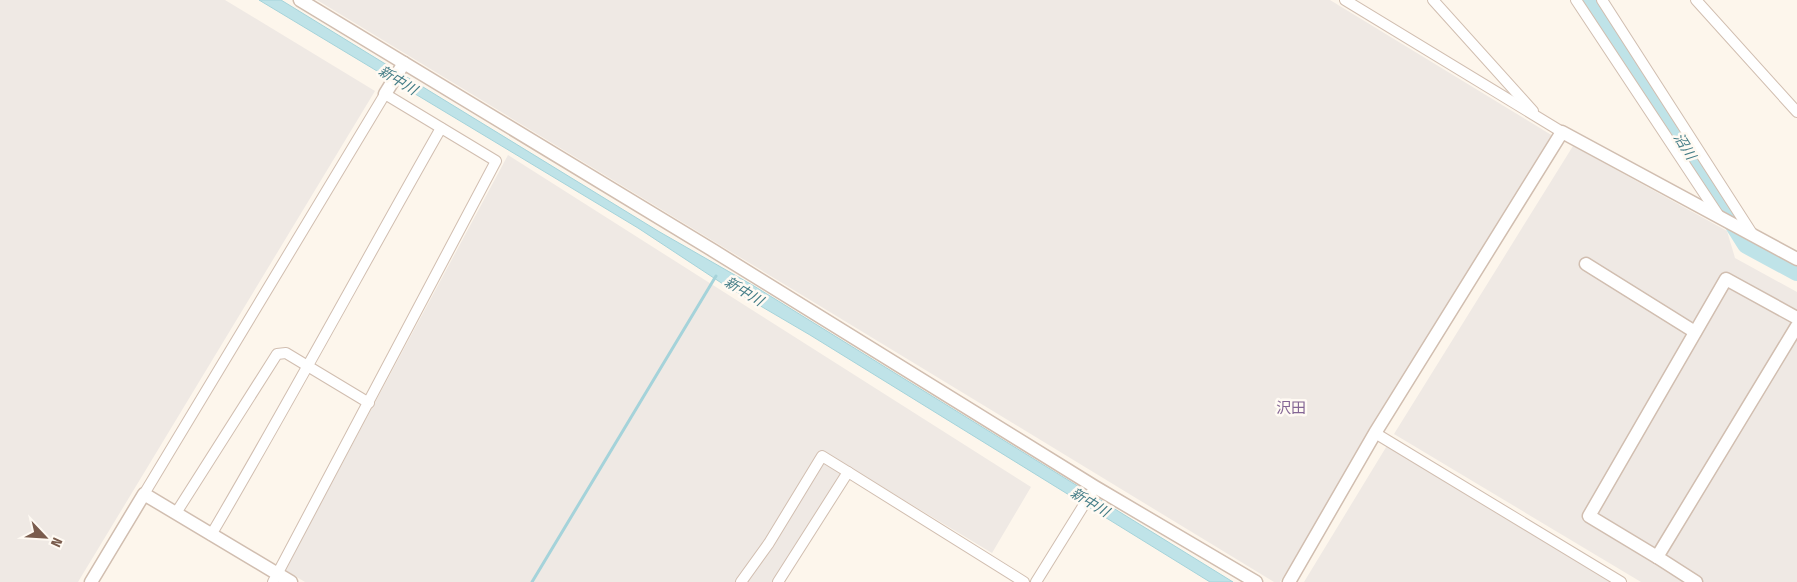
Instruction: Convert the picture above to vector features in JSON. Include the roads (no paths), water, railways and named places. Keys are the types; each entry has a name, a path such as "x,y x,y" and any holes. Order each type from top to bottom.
{"street":[{"path":"300,0 1095,487 1256,582"},
{"path":"1345,0 1540,120 1797,259"},
{"path":"1433,0 1540,120"},
{"path":"1576,0 1721,218"},
{"path":"1602,0 1750,234"},
{"path":"1696,0 1797,112"},
{"path":"92,582 404,63"},
{"path":"275,578 496,161 386,94"},
{"path":"211,535 441,128"},
{"path":"1289,582 1376,433 1562,132"},
{"path":"1586,264 1695,332"},
{"path":"1696,582 1589,516 1726,279 1797,318"},
{"path":"1657,557 1797,326"},
{"path":"176,513 278,354 286,354 369,403"},
{"path":"1376,433 1621,582"},
{"path":"741,582 769,543 822,456 1024,582"},
{"path":"778,582 848,472"},
{"path":"1036,582 1095,487"},
{"path":"144,494 211,535 275,578 291,582"}],"water":[{"name":"新中川","path":"259,0 281,0 658,231 754,286 1233,582 1210,582 810,335 723,284 638,228"}],"waterway":[{"name":"沼川","path":"1593,0 1747,244 1797,271"},
{"path":"532,582 716,276"}],"district":[{"name":"沢田","path":"1291,408"}]}
